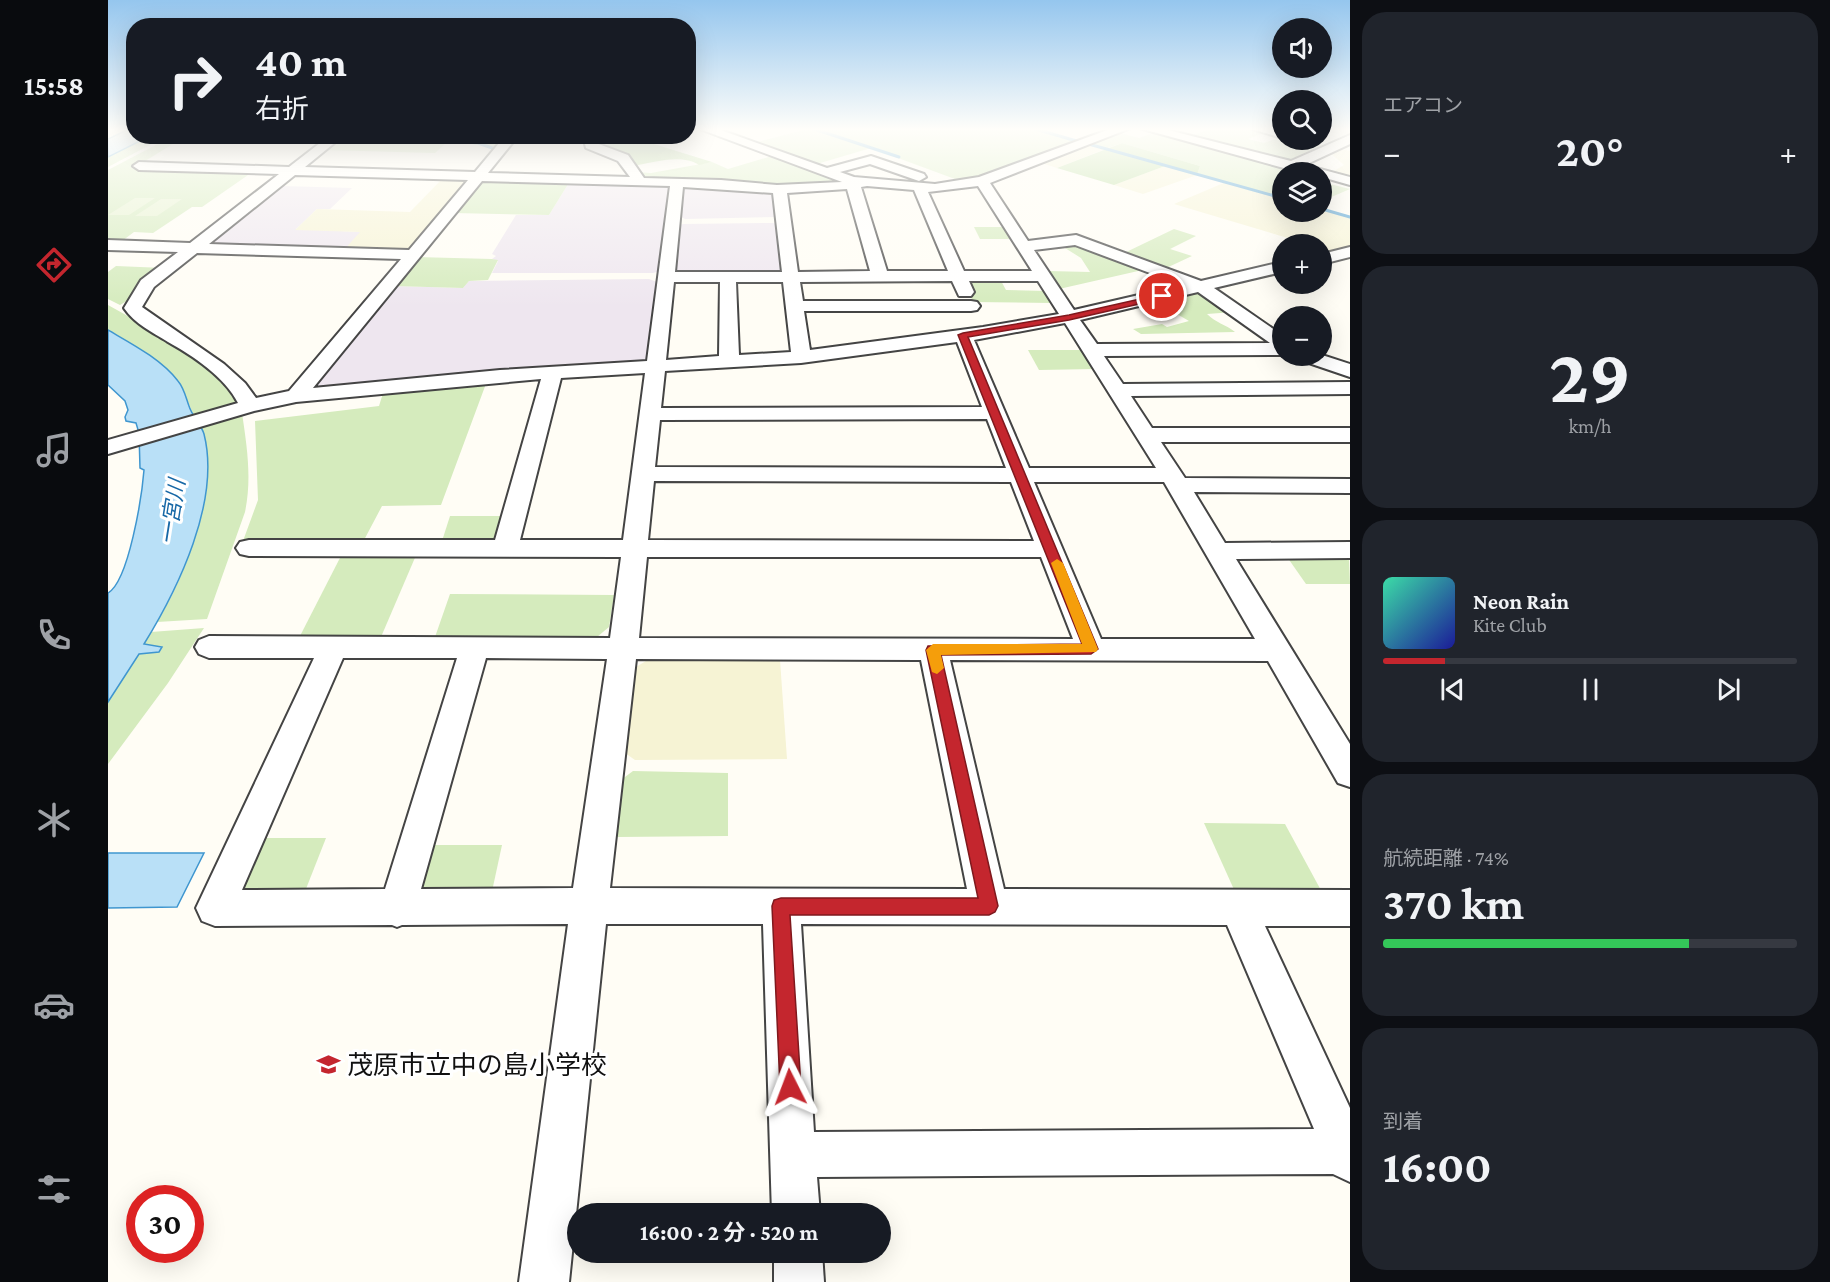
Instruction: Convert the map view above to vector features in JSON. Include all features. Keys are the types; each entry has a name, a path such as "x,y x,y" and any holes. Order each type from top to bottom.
{"street":[{"path":"250,406 246,396 207,362 177,339 141,318 133,308 147,284 272,188"},
{"path":"296,396 469,188"},
{"path":"544,1282 677,188"},
{"path":"753,188 780,191 836,188"},
{"path":"861,188 880,277"},
{"path":"925,188 920,188 971,306 973,334 996,413 1091,649"},
{"path":"986,188 1174,480 1350,773"},
{"path":"780,191 801,357"},
{"path":"1024,246 1076,240 1202,287 1272,336"},
{"path":"108,245 414,255"},
{"path":"108,447 250,406 296,396 553,372 801,357 973,334 1069,317 1272,270"},
{"path":"667,277 1042,276"},
{"path":"728,277 729,363"},
{"path":"794,306 971,306"},
{"path":"1091,350 1272,349"},
{"path":"1332,365 1350,371"},
{"path":"1331,366 1350,388"},
{"path":"505,549 553,372"},
{"path":"1116,390 1350,388"},
{"path":"651,414 996,413"},
{"path":"1145,435 1350,435"},
{"path":"644,474 1021,475 1350,486"},
{"path":"249,548 1051,549"},
{"path":"1217,551 1349,552"},
{"path":"209,647 1275,650"},
{"path":"333,649 215,908 396,909 589,906 1350,908"},
{"path":"396,909 474,649"},
{"path":"933,650 989,906"},
{"path":"781,906 796,1203"},
{"path":"794,1155 1348,1155 1238,908"},
{"path":"798,1263 799,1282"}],"shaded area":[{"path":"280,188 352,188 330,209 317,209 296,229 361,232 344,250 204,247"},
{"path":"433,188 467,188 413,253 344,250 360,232 295,230 317,209 410,212"},
{"path":"566,188 671,188 660,271 653,273 492,273 498,261 492,259 496,256 492,254 516,215 549,215"},
{"path":"683,188 770,192 776,195 778,217 685,219 680,216"},
{"path":"1123,188 1161,188 1143,194"},
{"path":"1212,188 1246,188 1272,195 1272,222 1332,222 1332,212 1350,217 1350,249 1332,252 1332,234 1274,234 1174,204"},
{"path":"773,223 780,226 784,271 778,273 682,273 673,270 678,226 683,224"},
{"path":"649,279 657,282 649,357 641,361 557,365 317,388 315,380 393,286 463,288 469,281"},
{"path":"780,660 787,759 635,760 625,753 631,670 646,661"}],"green space":[{"path":"108,188 230,188 202,207 192,207 153,233 134,232 118,244 108,243"},
{"path":"473,188 566,188 549,215 453,213"},
{"path":"1244,188 1272,188 1272,195"},
{"path":"1332,188 1350,189 1332,197"},
{"path":"135,198 155,198 129,215 108,215"},
{"path":"161,199 182,199 157,216 135,216"},
{"path":"974,227 1007,227 1014,239 980,239"},
{"path":"1174,229 1196,236 1170,249 1192,256 1162,270 1120,255"},
{"path":"1071,242 1147,269 1059,289 1048,271 1090,272 1081,258 1057,243"},
{"path":"416,257 498,260 488,280 469,281 463,288 393,286"},
{"path":"116,266 164,268 132,298 120,305 108,299 108,272"},
{"path":"1000,279 1006,290 1046,291 1053,303 973,302 964,280"},
{"path":"1198,291 1234,312 1207,314 1235,332 1141,334 1133,329 1162,324 1167,327 1189,321 1156,302"},
{"path":"108,305 169,339 193,357 238,397 240,406 195,418 179,381 141,350 108,330"},
{"path":"1028,350 1082,350 1095,369 1039,370"},
{"path":"487,381 441,505 382,506 363,542 243,541 258,500 255,421 379,406 384,390"},
{"path":"242,413 248,475 245,512 207,619 157,622 187,562 200,519 207,452 200,426"},
{"path":"450,516 506,516 499,537 490,542 442,541"},
{"path":"343,552 417,553 381,637 300,636"},
{"path":"1285,554 1337,554 1349,559 1350,584 1306,584"},
{"path":"450,594 614,595 609,627 597,637 435,637"},
{"path":"204,628 168,683 108,764 108,702 139,654 159,652 162,648 143,645 151,632"},
{"path":"633,771 728,773 728,836 617,837 621,780"},
{"path":"1204,823 1285,824 1323,894 1236,894"},
{"path":"252,838 326,838 302,899 235,898"},
{"path":"423,845 502,845 491,896 422,895 411,884"}],"water":[{"name":"一宮川","path":"108,330 155,359 178,381 190,410 204,434 208,460 207,487 193,544 170,597 144,644 162,647 159,652 139,654 108,702 108,593 122,572 128,555 137,517 144,470 140,468 139,433 136,423 126,421 128,410 125,401 108,385"},
{"path":"108,853 204,853 177,907 108,908"}],"waterway":[{"path":"1246,188 1272,195"},
{"path":"1332,212 1350,217"}],"slow traffic":[{"path":"937,668 933,650 1091,649 1057,563"}],"place":[{"name":"茂原市立中の島小学校","path":"329,1065"}],"route":[{"path":"790,1087 781,906 989,906 933,650 1091,649 963,335 1069,317 1162,296"}]}
